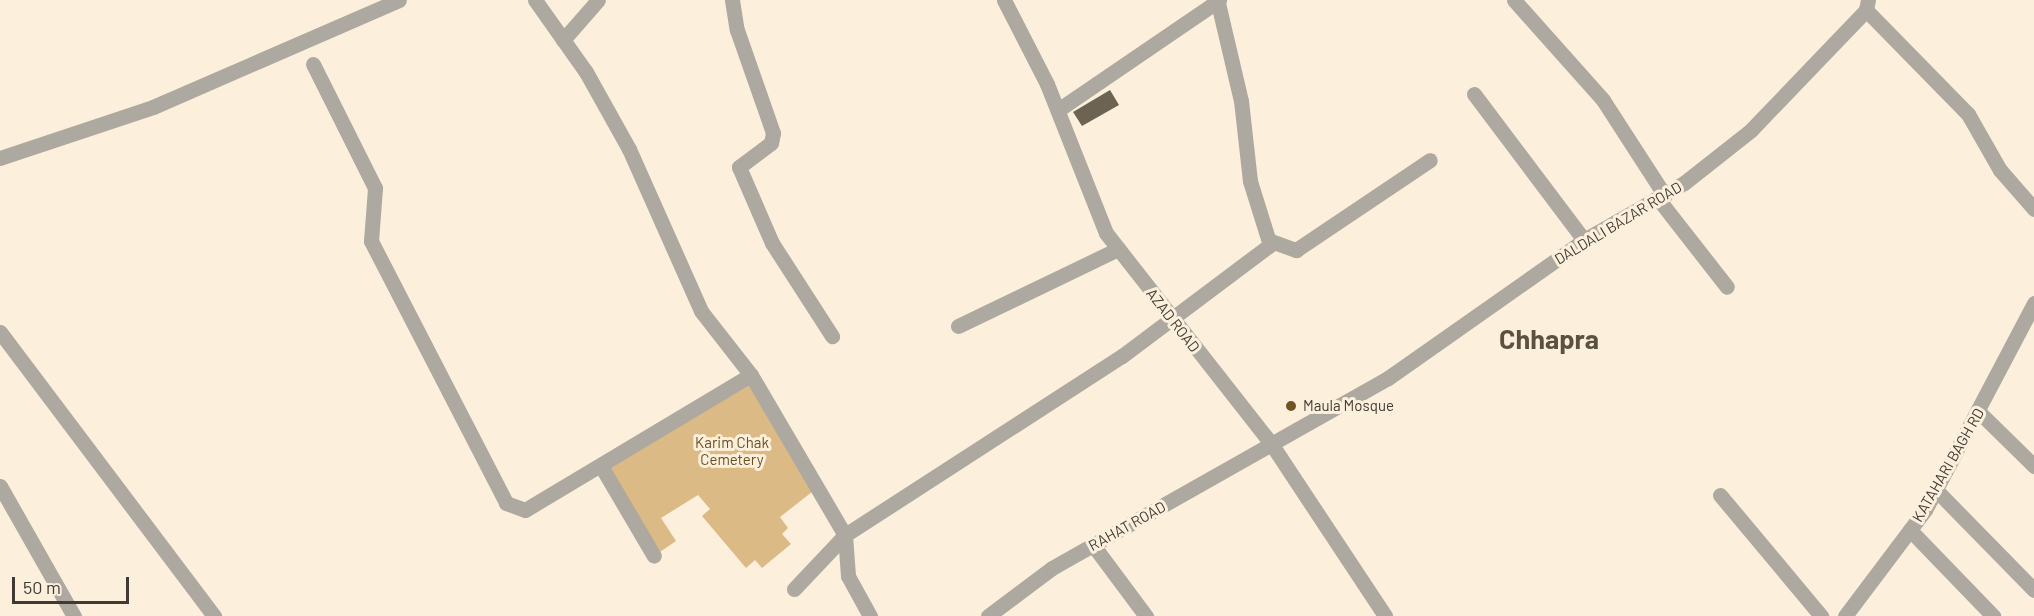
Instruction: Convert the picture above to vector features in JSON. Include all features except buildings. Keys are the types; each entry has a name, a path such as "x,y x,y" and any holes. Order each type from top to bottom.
{"street":[{"path":"0,158 153,107 398,0"},
{"path":"534,0 563,40 629,149 701,311 751,375 845,534 848,576 870,616"},
{"path":"563,40 598,0"},
{"path":"732,0 773,133 771,143 739,167 772,243 832,336"},
{"name":"AZAD ROAD","path":"1004,0 1058,110 1106,233 1272,445 1385,616"},
{"path":"1514,0 1603,100 1662,198 1727,287"},
{"path":"1058,110 1218,2 1241,102 1250,181 1271,242"},
{"path":"1867,5 1962,106 2000,170 2034,209"},
{"name":"DALDALI BAZAR ROAD","path":"1272,445 1388,378 1584,240 1662,198 1752,130 1867,5"},
{"path":"313,64 375,188 371,242 506,503 525,510 751,375"},
{"path":"1474,94 1584,240"},
{"path":"1271,242 1296,250 1430,160"},
{"path":"794,589 845,534 1122,356 1170,316 1271,242"},
{"path":"958,326 1119,249"},
{"name":"KATAHARI BAGH RD","path":"1845,616 1910,530 1936,490 1980,413 2034,303"},
{"path":"0,332 214,616"},
{"path":"1980,413 2034,466"},
{"name":"RAHAT ROAD","path":"988,616 1093,545 1272,445"},
{"path":"601,466 654,556"},
{"path":"0,486 74,616"},
{"path":"1936,490 2034,590"},
{"path":"1720,495 1821,616"},
{"path":"1910,530 1993,616"},
{"path":"1093,545 1146,616"}],"green space":[{"name":"Karim Chak Cemetery","path":"751,375 817,488 780,517 788,528 782,534 791,544 762,568 755,560 746,568 702,516 710,509 698,495 661,518 676,541 654,556 601,466"}],"place":[{"name":"Maula Mosque","path":"1291,406"}],"district":[{"name":"Chhapra","path":"1549,339"}]}
